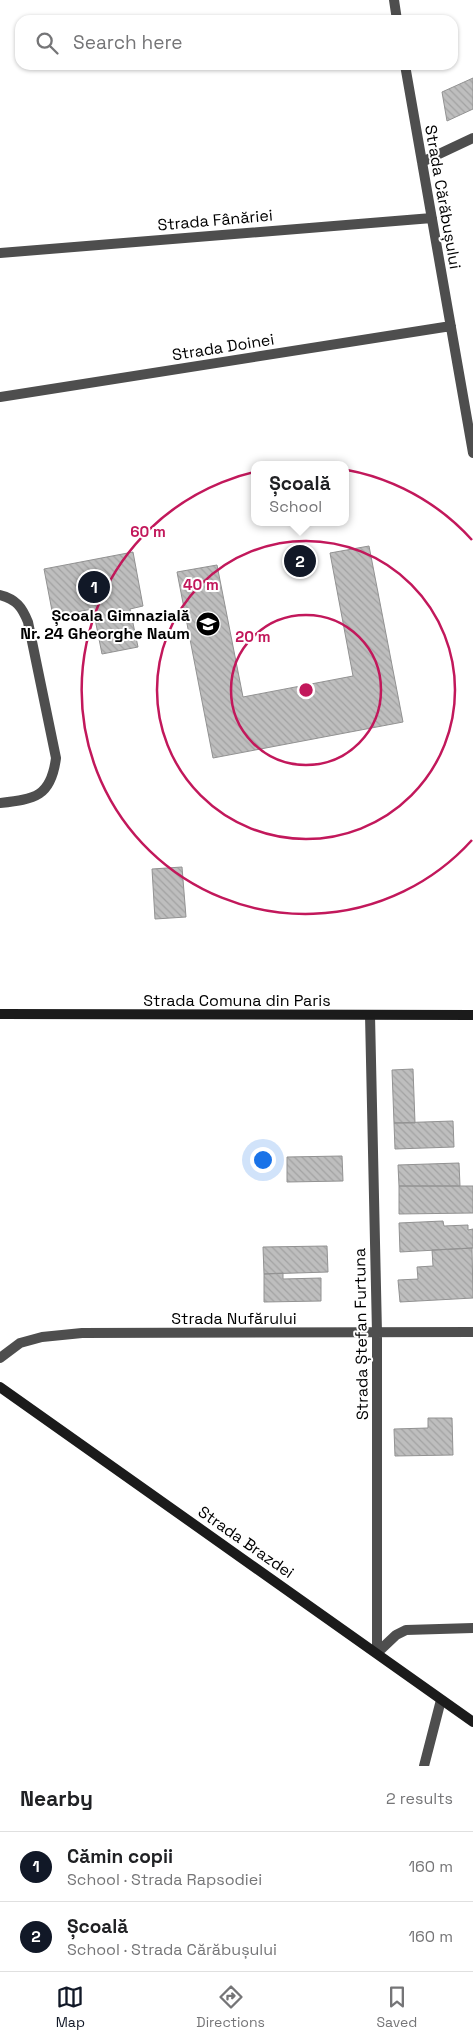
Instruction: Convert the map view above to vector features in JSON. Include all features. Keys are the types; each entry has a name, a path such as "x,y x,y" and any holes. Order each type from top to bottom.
{"street":[{"path":"394,0 396,15"},
{"name":"Strada Cărăbușului","path":"406,70 471,429 473,452"},
{"path":"422,162 473,138"},
{"name":"Strada Fânăriei","path":"0,253 432,218"},
{"name":"Strada Doinei","path":"0,397 451,326"},
{"path":"0,595 11,598 22,608 28,622 56,758 54,775 48,786 38,796 23,801 0,803"},
{"name":"Strada Comuna din Paris","path":"0,1014 473,1015"},
{"name":"Strada Ștefan Furtuna","path":"370,1015 377,1333 376,1653"},
{"name":"Strada Nufărului","path":"0,1358 20,1343 35,1339 82,1333 473,1332"},
{"name":"Strada Brazdei","path":"0,1387 473,1722"},
{"path":"376,1653 396,1635 406,1630 473,1628"},
{"path":"424,1766 440,1700"}],"building":[{"path":"473,78 473,109 447,121 442,92"},
{"name":"Școala Gimnazială Nr. 24 Gheorghe Naum","path":"369,546 403,722 213,758 177,572 217,565 243,697 353,676 330,553"},
{"path":"133,552 143,606 130,609 138,647 102,654 93,609 53,616 44,569"},
{"path":"182,867 186,917 155,919 152,869"},
{"path":"413,1069 415,1123 394,1123 392,1070"},
{"path":"453,1121 454,1147 395,1149 394,1123"},
{"path":"342,1156 343,1181 287,1182 287,1157"},
{"path":"459,1163 460,1186 399,1186 398,1165"},
{"path":"399,1186 473,1186 473,1213 399,1214"},
{"path":"443,1221 444,1226 468,1225 468,1230 473,1229 473,1248 400,1252 399,1223"},
{"path":"327,1246 328,1272 264,1274 263,1247"},
{"path":"472,1248 473,1298 400,1302 398,1280 418,1279 417,1267 433,1266 432,1250"},
{"path":"283,1273 283,1279 321,1278 321,1301 264,1302 264,1274"},
{"path":"428,1418 452,1418 453,1455 395,1456 394,1429 428,1428"}],"place":[{"name":"Școală","path":"300,561"},
{"name":"Cămin copii","path":"94,587"},
{"name":"Școala Gimnazială Nr. 24 Gheorghe Naum","path":"208,624"}]}
